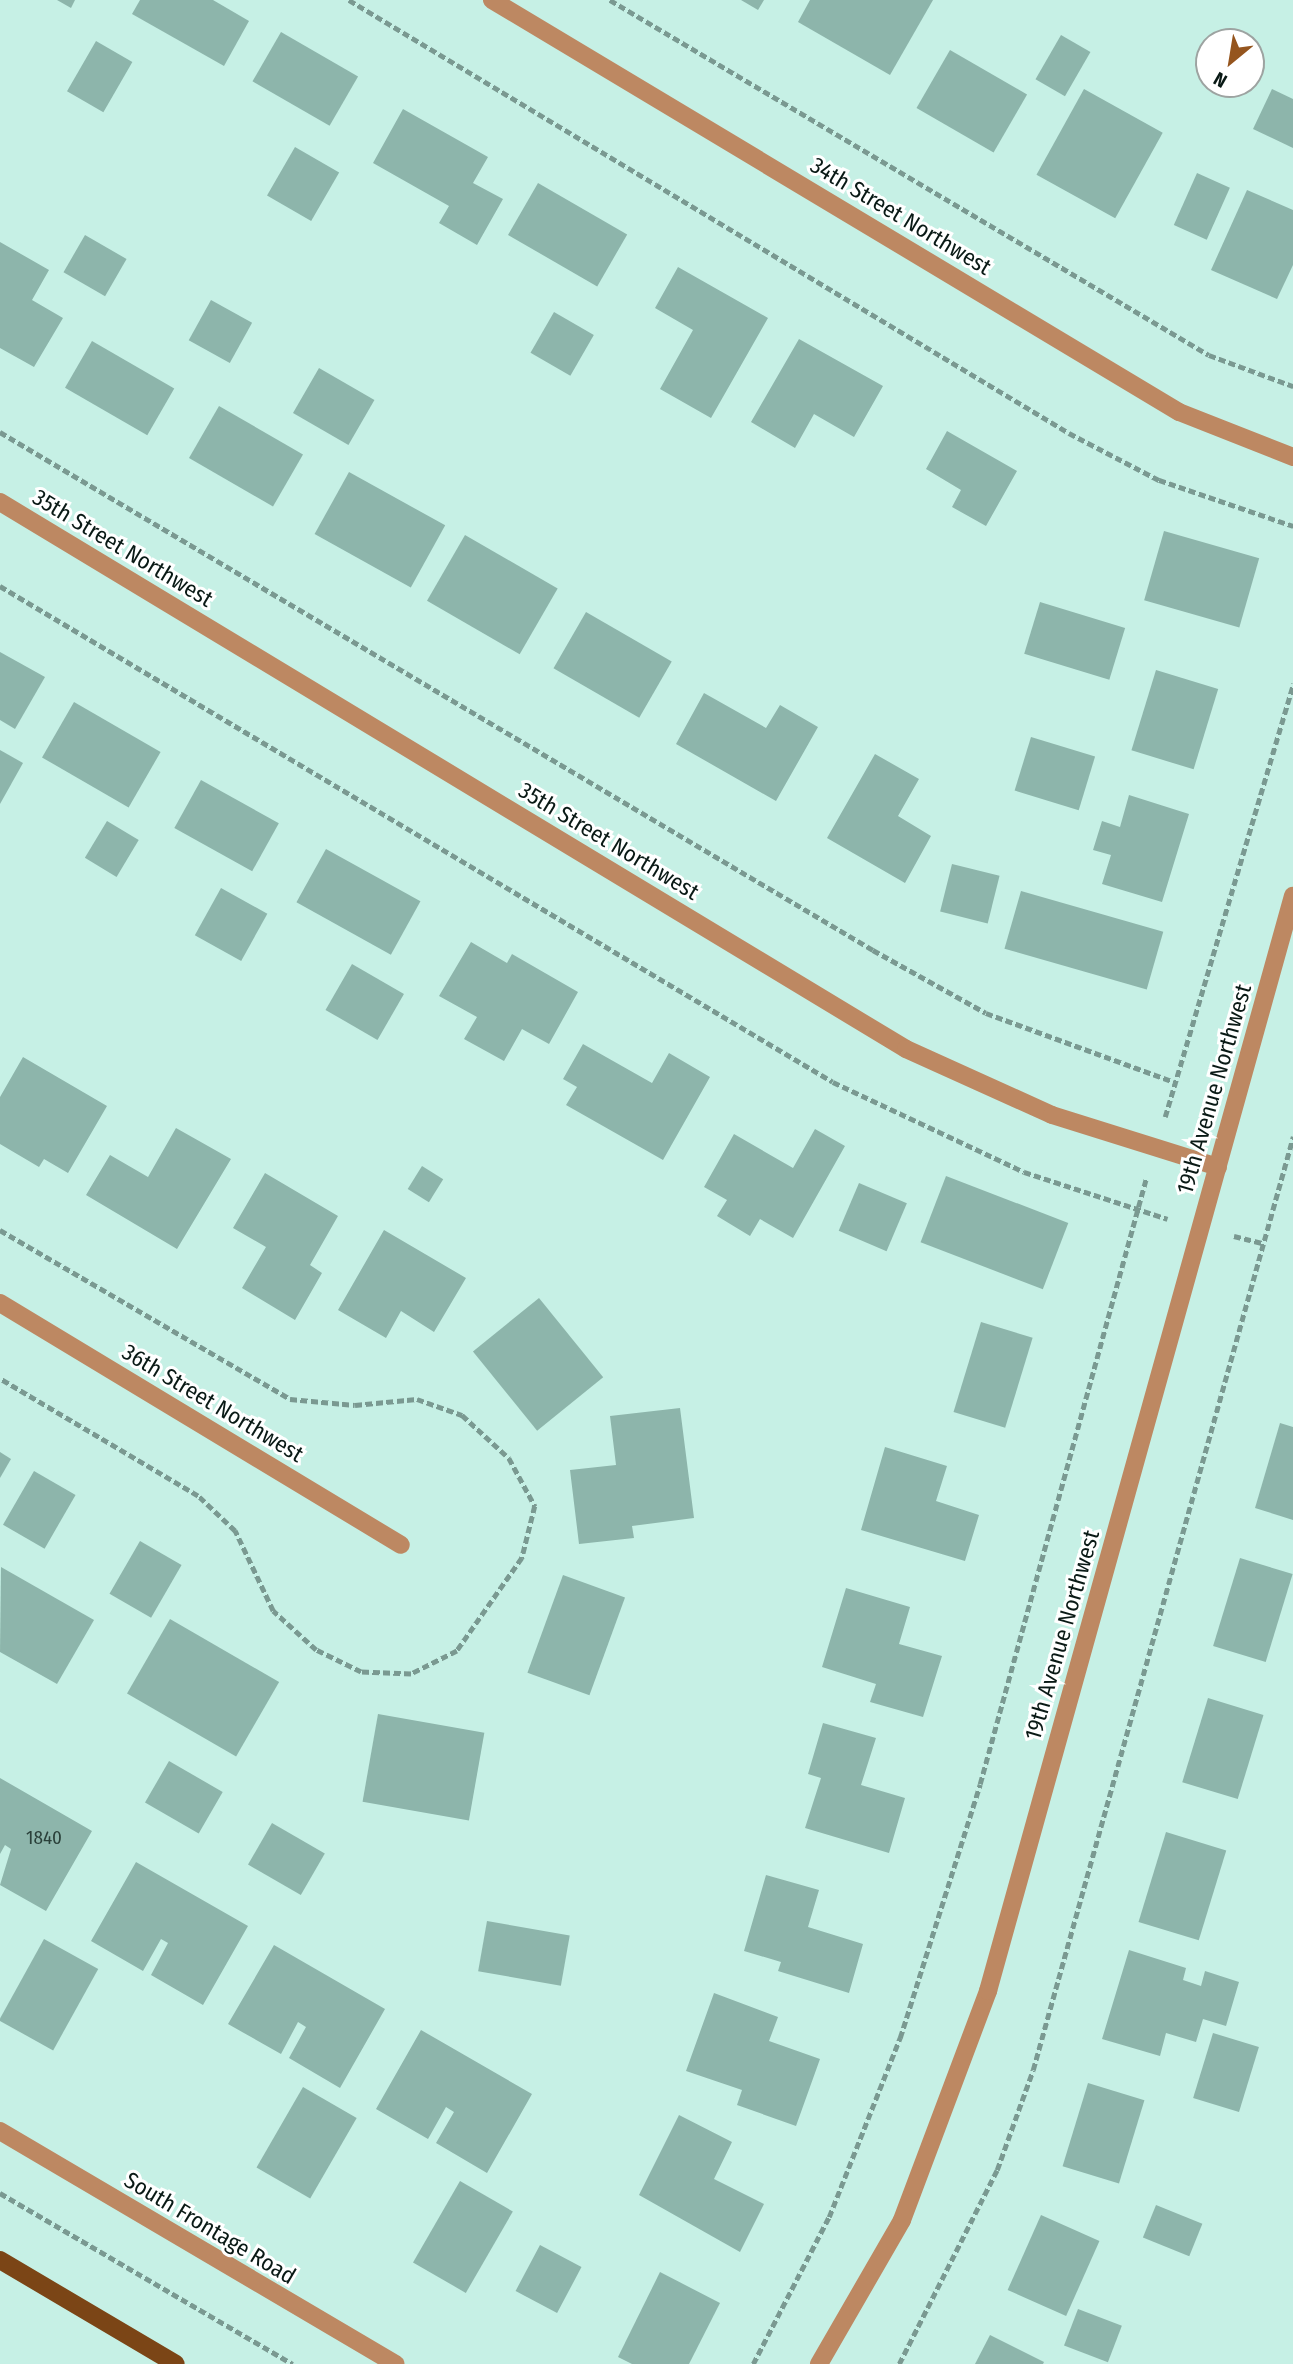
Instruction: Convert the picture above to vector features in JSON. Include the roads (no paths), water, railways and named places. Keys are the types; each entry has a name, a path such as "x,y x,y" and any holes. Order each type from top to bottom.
{"main road":[{"path":"0,2260 176,2364"}],"street":[{"name":"34th Street Northwest","path":"492,0 1180,412 1293,457"},
{"name":"35th Street Northwest","path":"0,502 906,1049 1052,1115 1218,1167"},
{"name":"19th Avenue Northwest","path":"819,2364 902,2220 988,1991 1293,896"},
{"name":"36th Street Northwest","path":"0,1303 401,1545"},
{"name":"South Frontage Road","path":"0,2132 395,2364"}]}
